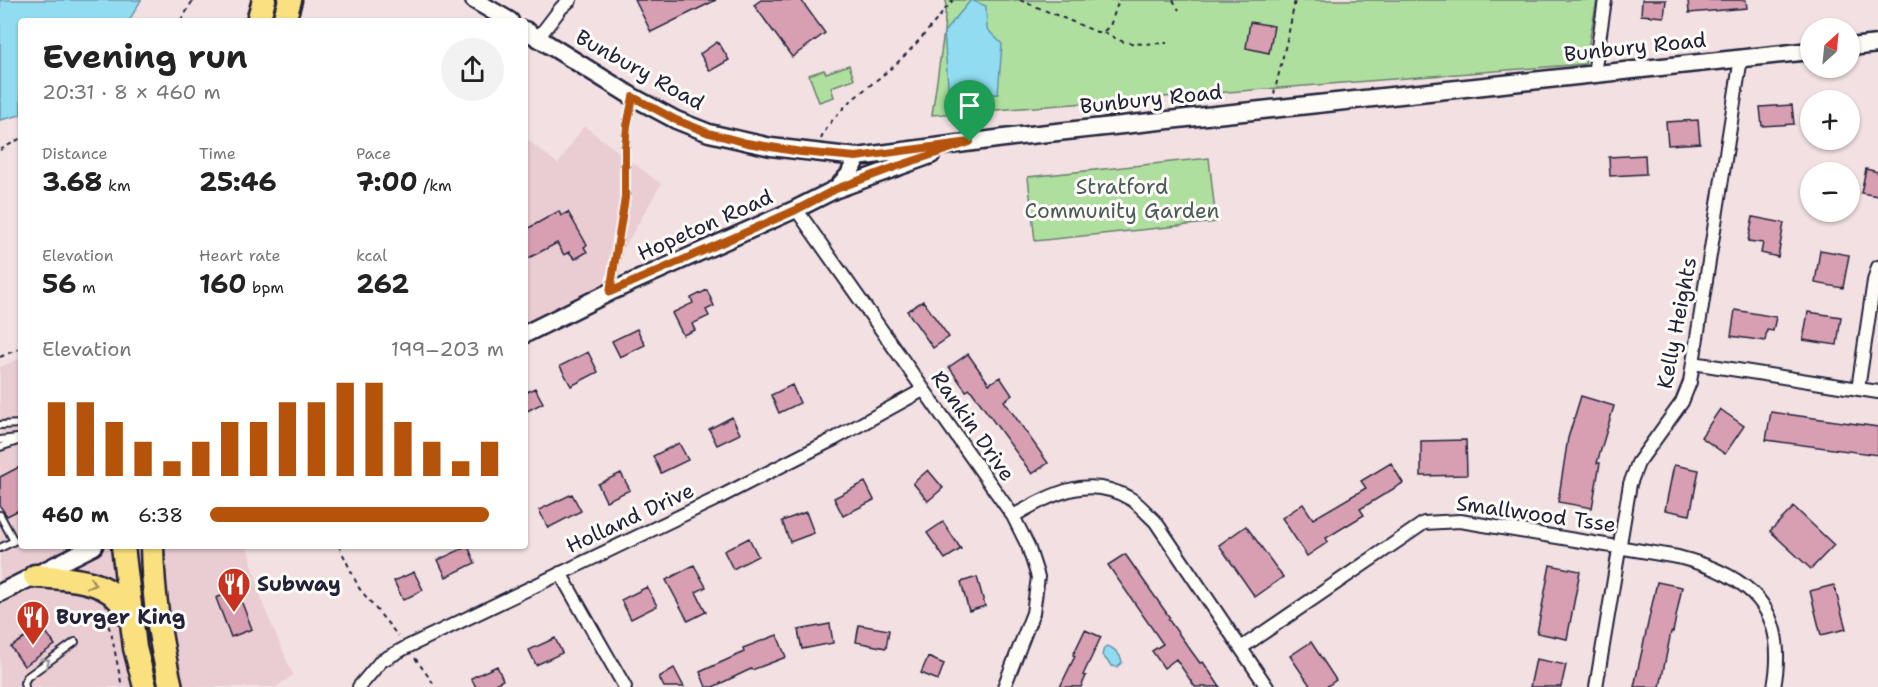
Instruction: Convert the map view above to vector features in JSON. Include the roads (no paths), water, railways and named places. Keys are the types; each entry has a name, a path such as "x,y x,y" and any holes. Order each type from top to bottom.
{"highway":[{"path":"259,18 264,0"},
{"path":"285,18 290,0"},
{"path":"123,549 135,648 145,687"},
{"path":"152,557 165,661 171,687"},
{"path":"35,576 90,582 118,598 132,622"}],"main road":[{"path":"474,0 507,18"},
{"path":"494,0 509,18"},
{"name":"Bunbury Road","path":"532,34 633,97 676,120 709,133 771,147 856,157 970,142 1800,52"},
{"path":"1860,46 1878,44"},
{"path":"836,189 970,142"},
{"name":"Hopeton Road","path":"528,333 610,292 796,210 836,189 849,175 856,157"},
{"path":"0,592 88,549"}],"street":[{"path":"1594,74 1605,0"},
{"path":"532,34 562,3"},
{"name":"Kelly Heights","path":"1596,687 1630,484 1638,463 1682,402 1690,382 1741,58"},
{"name":"Rankin Drive","path":"796,210 1013,516 1028,546 1038,577 1033,613 1004,687"},
{"path":"1858,389 1878,267"},
{"path":"1693,363 1878,392"},
{"name":"Holland Drive","path":"359,687 381,661 407,647 716,499 834,439 923,390"},
{"path":"1013,516 1053,495 1079,487 1104,488 1131,499 1155,521 1267,687"},
{"name":"Smallwood Tsse","path":"1241,648 1424,523 1460,521 1678,557 1706,564 1725,572 1743,584 1757,598 1774,628 1778,649 1774,687"},
{"path":"560,573 625,687"}],"lane":[{"path":"610,292 625,198 625,148 633,97"},
{"path":"0,425 18,424"},
{"path":"0,440 18,439"},
{"path":"0,447 18,440"},
{"path":"0,515 14,541 0,548"},
{"path":"25,687 27,677 75,642"}],"water":[{"path":"0,0 141,0 131,18 18,18 18,116 0,120"},
{"path":"971,0 986,6 987,29 1002,44 998,94 949,99 944,32"},
{"path":"1107,646 1120,657 1122,662 1117,667 1112,666 1102,655"}],"place":[{"name":"Subway","path":"234,613"},
{"name":"Burger King","path":"33,646"}],"park label":[{"name":"Stratford Community Garden","path":"1122,199"}]}
